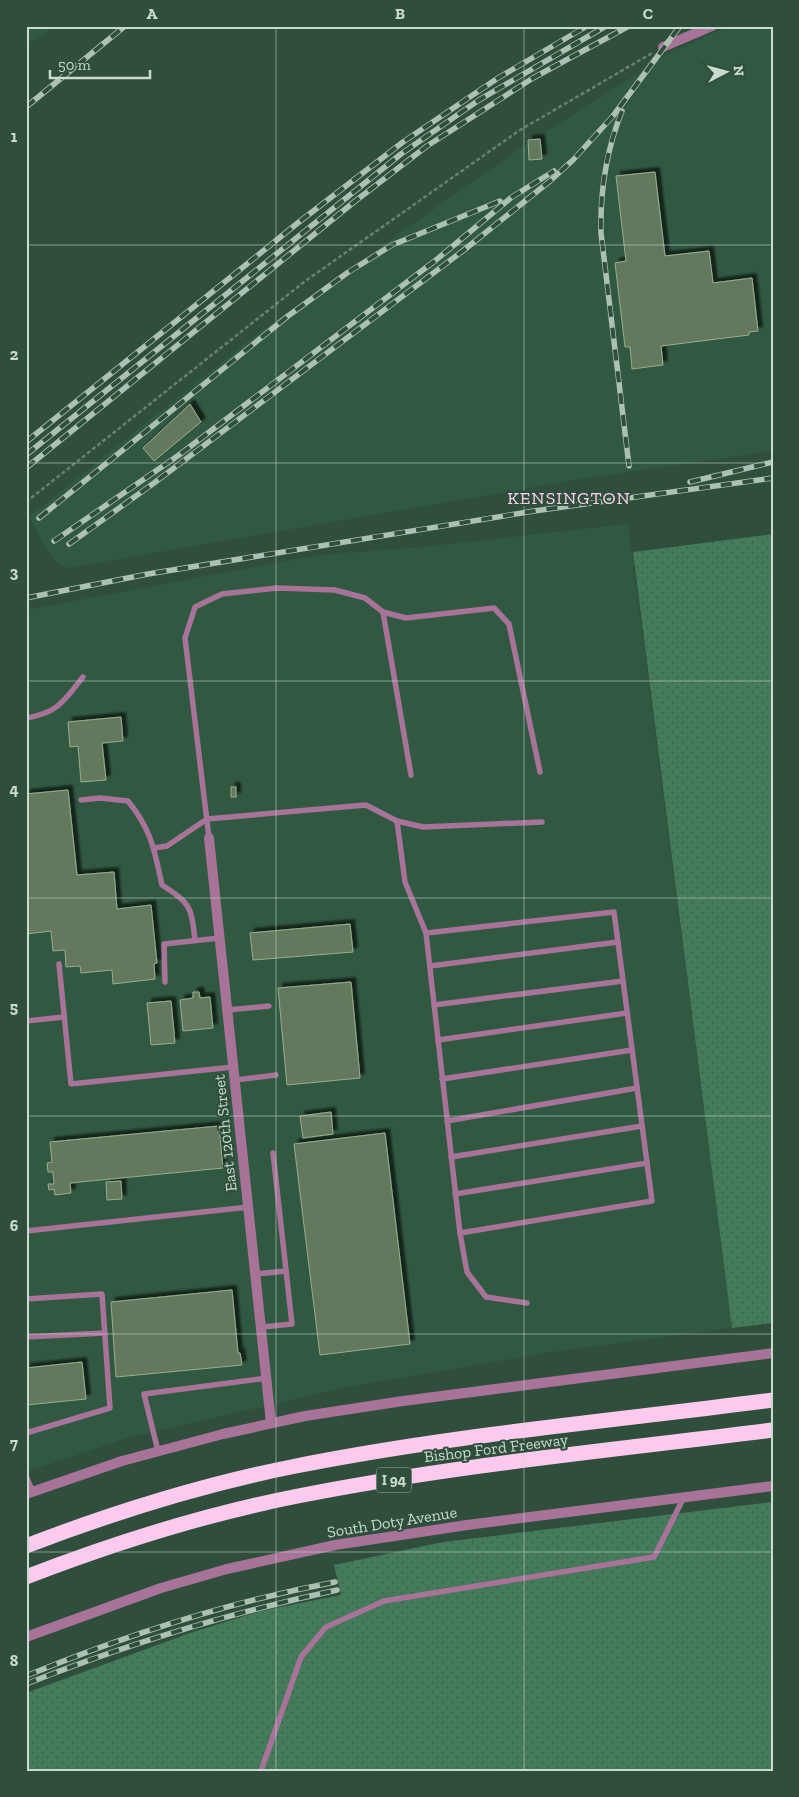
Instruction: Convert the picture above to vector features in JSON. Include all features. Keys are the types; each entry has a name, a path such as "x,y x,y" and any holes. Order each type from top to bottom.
{"highway":[{"name":"Bishop Ford Freeway","path":"26,1546 128,1510 290,1467 409,1446 773,1400"},
{"name":"Bishop Ford Freeway","path":"26,1577 77,1558 182,1524 297,1496 413,1476 773,1430"}],"street":[{"path":"664,47 712,26"},
{"name":"East 120th Street","path":"209,838 271,1423"},
{"path":"29,1493 158,1451 271,1423 403,1401 773,1353"},
{"name":"South Doty Avenue","path":"26,1637 161,1588 288,1555 335,1545 467,1525 773,1486"}],"lane":[{"path":"209,838 186,638 195,607 222,594 277,588 335,590 364,598 383,612 406,618 494,608 509,624 540,772"},
{"path":"383,612 412,776"},
{"path":"26,718 44,715 59,707 83,677"},
{"path":"81,800 100,798 128,801 144,822 154,848 162,885 182,898 192,910 195,940"},
{"path":"154,848 167,846 207,819 366,805 397,821 423,827 542,822"},
{"path":"397,821 405,882 426,933 455,1194 467,1272 486,1298 527,1303"},
{"path":"426,933 614,912 652,1201 460,1233"},
{"path":"165,982 164,944 220,938"},
{"path":"430,966 618,942"},
{"path":"59,964 71,1084 234,1067"},
{"path":"434,1005 623,981"},
{"path":"227,1010 269,1006"},
{"path":"438,1040 627,1013"},
{"path":"26,1021 64,1017"},
{"path":"442,1079 632,1050"},
{"path":"235,1080 276,1075"},
{"path":"447,1120 637,1088"},
{"path":"451,1157 642,1126"},
{"path":"262,1328 292,1324 273,1153"},
{"path":"455,1194 647,1162"},
{"path":"26,1231 249,1207"},
{"path":"256,1274 286,1271"},
{"path":"26,1299 102,1294 110,1408 26,1433"},
{"path":"26,1337 104,1333"},
{"path":"158,1451 144,1394 267,1378"},
{"path":"26,1476 29,1493"},
{"path":"261,1771 301,1657 326,1627 384,1601 654,1557 684,1497"}],"path":[{"path":"26,502 304,282 520,130 664,47"}],"shaded area":[{"path":"26,26 56,26 26,44"},
{"path":"730,26 773,26 773,451 592,477 67,568 54,561 29,517 257,334 518,150 675,50"},
{"path":"628,524 732,1328 551,1352 347,1387 127,1438 26,1472 26,610 319,555 423,547"},
{"path":"773,534 773,1323 732,1328 633,552"},
{"path":"773,1502 773,1771 26,1771 26,1693 193,1632 261,1611 341,1595 334,1565 443,1542"}],"building":[{"path":"540,139 542,159 529,160 528,140"},
{"path":"655,172 665,256 709,251 713,283 752,278 758,331 749,332 749,335 661,346 663,365 632,369 630,347 625,347 615,263 626,261 616,176"},
{"path":"190,404 201,422 154,461 143,448"},
{"path":"121,717 123,741 102,743 106,780 81,782 78,746 70,747 68,722"},
{"path":"231,787 236,787 236,797 231,797"},
{"path":"68,790 77,875 114,872 117,909 151,905 157,963 154,964 155,979 113,984 112,970 81,973 80,966 66,967 65,950 53,951 51,931 26,934 26,794"},
{"path":"350,924 353,952 253,960 250,933"},
{"path":"351,982 360,1078 287,1085 278,988"},
{"path":"193,992 199,992 200,998 210,997 213,1028 183,1031 180,1000 193,998"},
{"path":"171,1001 175,1043 151,1045 147,1003"},
{"path":"331,1112 333,1134 303,1138 300,1116"},
{"path":"219,1126 223,1168 70,1183 71,1193 55,1195 54,1189 49,1190 48,1184 54,1184 53,1172 48,1172 47,1163 52,1162 50,1142"},
{"path":"385,1133 410,1344 320,1355 294,1144"},
{"path":"121,1181 122,1199 107,1200 106,1182"},
{"path":"232,1290 238,1353 240,1353 242,1365 116,1377 111,1302"},
{"path":"82,1362 86,1399 26,1405 26,1368"}],"railway":[{"path":"26,107 125,26"},
{"path":"26,442 299,222 403,142 498,78 587,26"},
{"path":"26,455 401,154 479,100 606,26"},
{"path":"26,468 354,202 427,146 533,78 629,26"},
{"path":"69,544 154,483 464,250 550,181 573,160 613,116 680,26"},
{"path":"622,111 616,126 605,171 601,233 629,466"},
{"path":"54,541 179,455 436,260 512,197 554,171"},
{"path":"39,518 288,316 347,273 392,245 500,201"},
{"path":"690,482 773,462"},
{"path":"26,598 148,574 534,511 773,478"},
{"path":"26,1676 178,1621 256,1599 335,1582"},
{"path":"26,1684 102,1656 218,1619 337,1590"}],"district":[{"name":"KENSINGTON","path":"569,498"}]}
